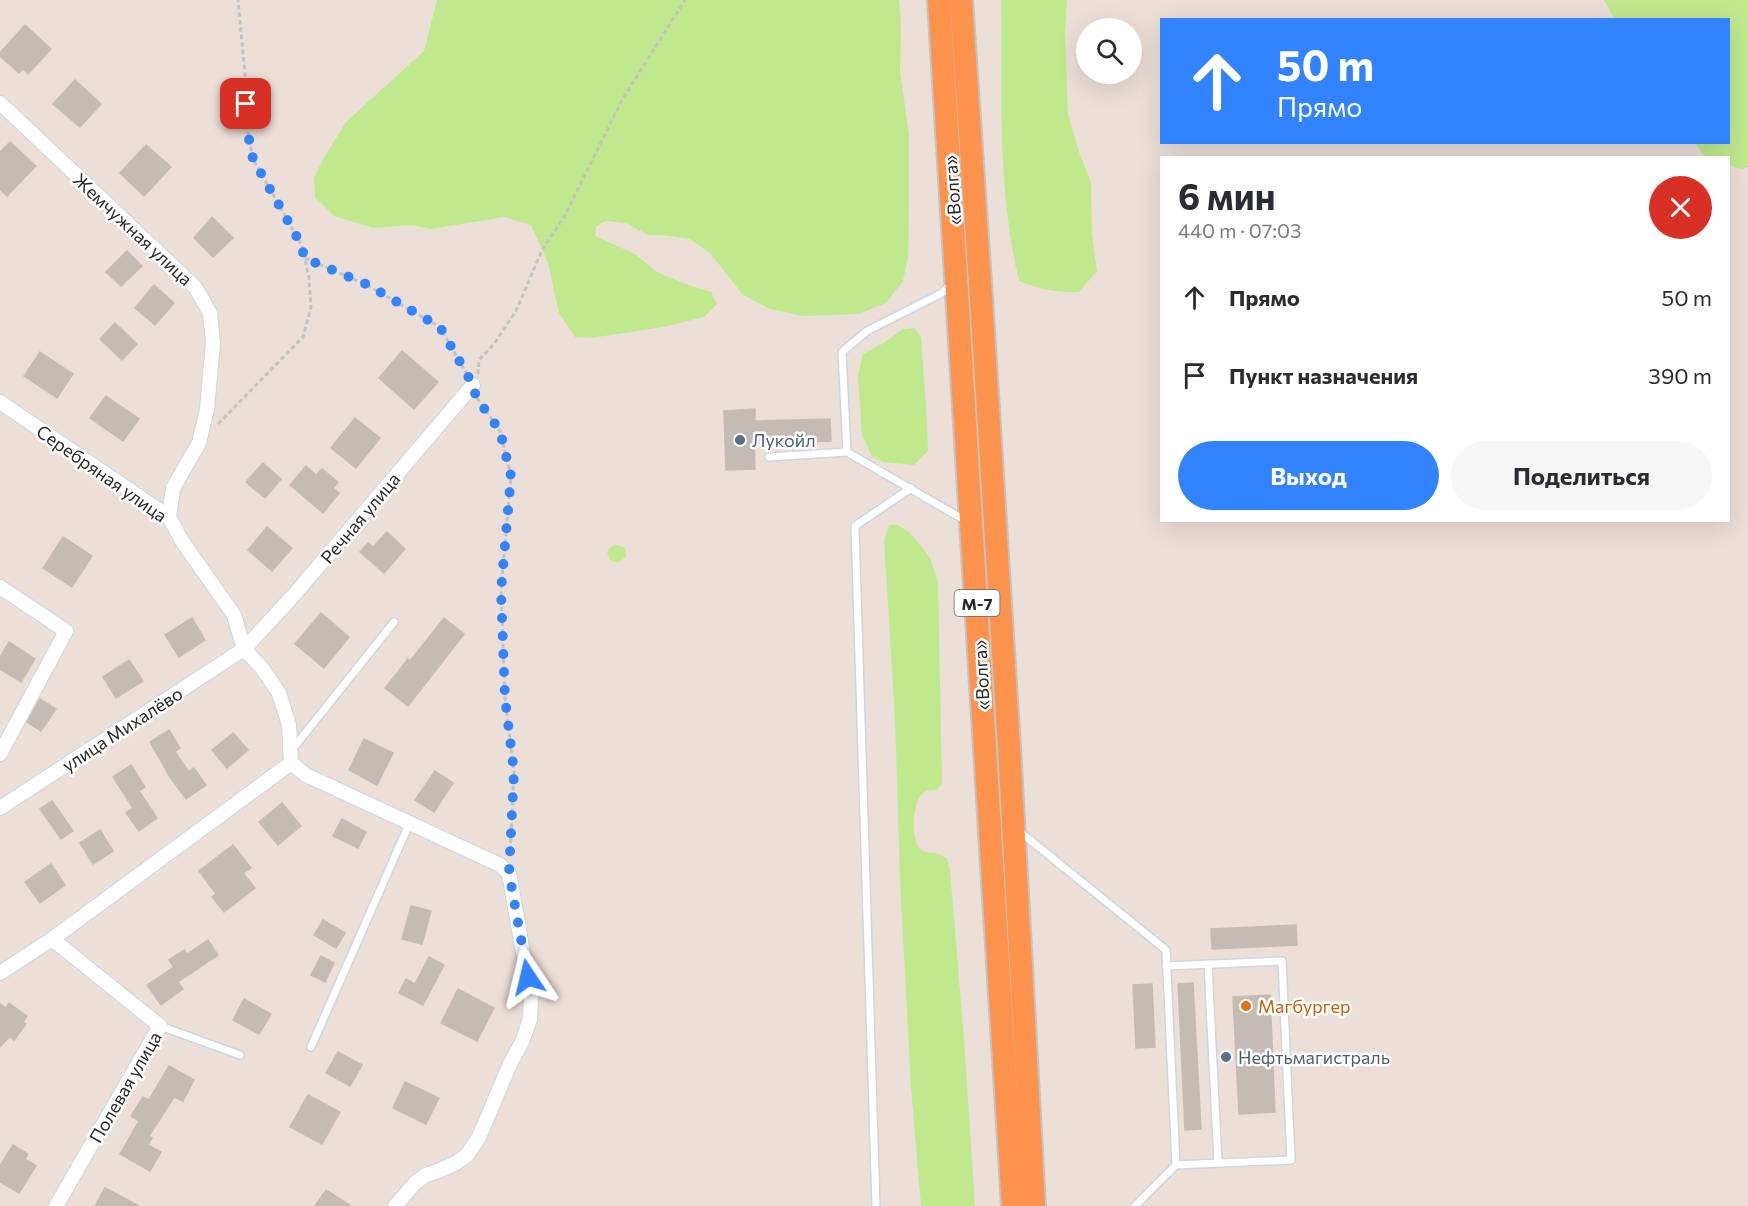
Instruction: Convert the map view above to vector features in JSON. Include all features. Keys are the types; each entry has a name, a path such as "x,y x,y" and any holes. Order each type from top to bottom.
{"highway":[{"name":"«Волга»","path":"939,0 1013,1206"},
{"name":"«Волга»","path":"961,0 984,333 1034,1206"}],"street":[{"name":"Жемчужная улица","path":"0,103 195,287 210,313 213,343 207,409 199,442 173,488 169,517"},
{"name":"Речная улица","path":"244,649 293,596 473,385"},
{"name":"Серебряная улица","path":"0,402 169,517 182,541 234,615 244,649"},
{"path":"0,587 66,631 0,754"},
{"path":"244,649 262,668 279,693 289,725 290,757 306,775 500,865 509,873 531,998 530,1019 479,1137 467,1155 438,1172 426,1175 415,1183 394,1206"},
{"name":"улица Михалёво","path":"0,808 244,649"},
{"path":"0,973 52,939 290,757"},
{"name":"Полевая улица","path":"52,939 160,1026 56,1206"}],"lane":[{"path":"846,452 842,352 867,331 942,293 957,276"},
{"path":"769,457 846,452 972,525"},
{"path":"876,1206 855,526 911,488"},
{"path":"290,757 394,622"},
{"path":"311,1047 410,822"},
{"path":"1013,826 1166,950 1176,1165"},
{"path":"1136,1206 1176,1165 1292,1160 1282,961 1167,966"},
{"path":"1208,964 1218,1163"},
{"path":"160,1026 240,1055"}],"path":[{"path":"199,442 303,337 312,307 302,246 253,159 246,124 246,85 238,0"},
{"path":"473,385 479,369 479,360 494,344 516,311 542,250 564,217 622,100 685,0"},
{"path":"304,258 366,284 440,327 473,385 476,397 500,431 511,476 501,591 505,698 514,772 509,873"}],"green space":[{"path":"437,0 899,0 900,72 909,134 908,258 903,281 886,303 859,314 803,316 770,309 743,295 710,253 690,239 648,235 626,223 606,221 596,226 595,236 635,254 657,272 711,292 717,304 704,317 663,327 591,338 575,337 559,313 548,263 531,225 504,217 431,229 412,225 373,228 334,216 315,197 314,178 323,159 346,122 424,51"},
{"path":"1001,0 1067,0 1065,35 1068,114 1091,182 1092,234 1097,271 1079,292 1048,290 1019,281 1007,212 1004,176 1001,106"},
{"path":"1604,0 1748,0 1748,167 1742,169 1730,166 1730,156 1705,156 1695,144 1730,144 1730,18 1613,18"},
{"path":"914,328 921,337 928,451 914,465 883,462 872,456 862,435 858,375 863,354 903,329"},
{"path":"889,525 898,525 909,532 930,558 938,582 942,784 936,790 925,792 919,798 916,804 914,830 917,845 921,850 939,854 947,859 950,870 975,1206 921,1206 911,1087 900,880 895,718 884,540"},
{"path":"617,545 625,548 626,557 618,563 610,560 607,552 611,547"}],"building":[{"path":"25,25 51,49 28,74 23,69 19,73 0,56 0,53"},
{"path":"75,80 101,104 80,127 53,104"},
{"path":"10,142 36,166 7,196 0,189 0,152"},
{"path":"146,145 171,167 144,196 120,173"},
{"path":"212,217 233,238 213,257 194,238"},
{"path":"127,251 142,266 121,286 106,272"},
{"path":"154,285 174,303 155,325 135,308"},
{"path":"115,323 137,344 122,360 100,339"},
{"path":"402,351 438,382 414,409 379,378"},
{"path":"40,352 73,374 57,398 24,376"},
{"path":"106,396 139,419 123,441 90,418"},
{"path":"755,409 755,421 830,419 831,441 754,444 755,469 726,470 724,411"},
{"path":"355,418 380,438 356,468 331,448"},
{"path":"263,463 281,479 265,498 246,482"},
{"path":"306,466 316,475 322,469 338,482 333,488 339,493 323,513 290,485"},
{"path":"267,527 292,548 272,571 248,550"},
{"path":"387,532 405,549 384,573 360,552 368,543 373,547"},
{"path":"63,537 92,556 72,587 43,568"},
{"path":"321,613 349,637 324,668 295,644"},
{"path":"192,618 205,640 179,657 165,635"},
{"path":"444,618 464,634 408,706 385,688"},
{"path":"9,642 35,659 21,682 0,669 0,657"},
{"path":"129,660 143,681 116,698 103,677"},
{"path":"40,699 56,709 41,731 27,722"},
{"path":"169,730 180,748 175,752 189,772 194,768 206,785 186,799 150,742"},
{"path":"233,733 248,750 227,768 212,750"},
{"path":"364,739 393,753 377,785 349,770"},
{"path":"131,765 145,787 139,791 157,818 139,831 126,813 133,808 113,777"},
{"path":"435,771 453,783 434,812 415,800"},
{"path":"52,801 73,831 61,839 40,809"},
{"path":"282,803 301,826 278,845 259,822"},
{"path":"342,819 366,832 358,848 333,836"},
{"path":"100,830 113,851 93,864 80,843"},
{"path":"233,845 251,868 243,873 255,888 224,912 212,897 216,894 199,871"},
{"path":"51,864 65,885 40,903 25,882"},
{"path":"411,906 431,911 422,944 402,939"},
{"path":"323,920 345,933 336,948 314,935"},
{"path":"1296,925 1297,945 1212,949 1211,929"},
{"path":"208,940 218,955 178,982 183,989 161,1005 147,985 174,967 169,960 184,950 187,954"},
{"path":"321,956 334,963 325,982 311,975"},
{"path":"429,957 444,965 423,1005 399,993 406,979 415,984"},
{"path":"1193,983 1201,1129 1185,1130 1178,984"},
{"path":"1152,984 1155,1047 1136,1048 1133,985"},
{"path":"458,989 494,1008 477,1041 441,1023"},
{"path":"1270,995 1275,1112 1239,1114 1233,997"},
{"path":"244,999 271,1014 259,1034 233,1020"},
{"path":"9,1003 27,1016 23,1022 26,1024 14,1040 10,1036 0,1047 0,1004 6,1008"},
{"path":"338,1052 362,1065 350,1086 326,1073"},
{"path":"169,1066 194,1080 183,1101 174,1097 149,1136 152,1138 148,1145 161,1152 150,1171 120,1154 139,1121 131,1116 143,1097 149,1100"},
{"path":"405,1082 439,1098 426,1124 393,1108"},
{"path":"308,1095 340,1112 322,1144 290,1127"},
{"path":"13,1145 28,1154 25,1159 36,1166 19,1193 0,1182 0,1166"},
{"path":"105,1188 139,1206 95,1206"},
{"path":"326,1190 351,1206 315,1206"}],"place":[{"name":"Лукойл","path":"740,440"},
{"name":"Магбургер","path":"1246,1006"},
{"name":"Нефтьмагистраль","path":"1226,1057"}],"route":[{"path":"246,104 246,124 253,159 283,216 302,246 304,258 366,284 440,327 473,385 476,397 500,431 511,476 501,591 505,698 514,772 509,873 528,977"}]}
